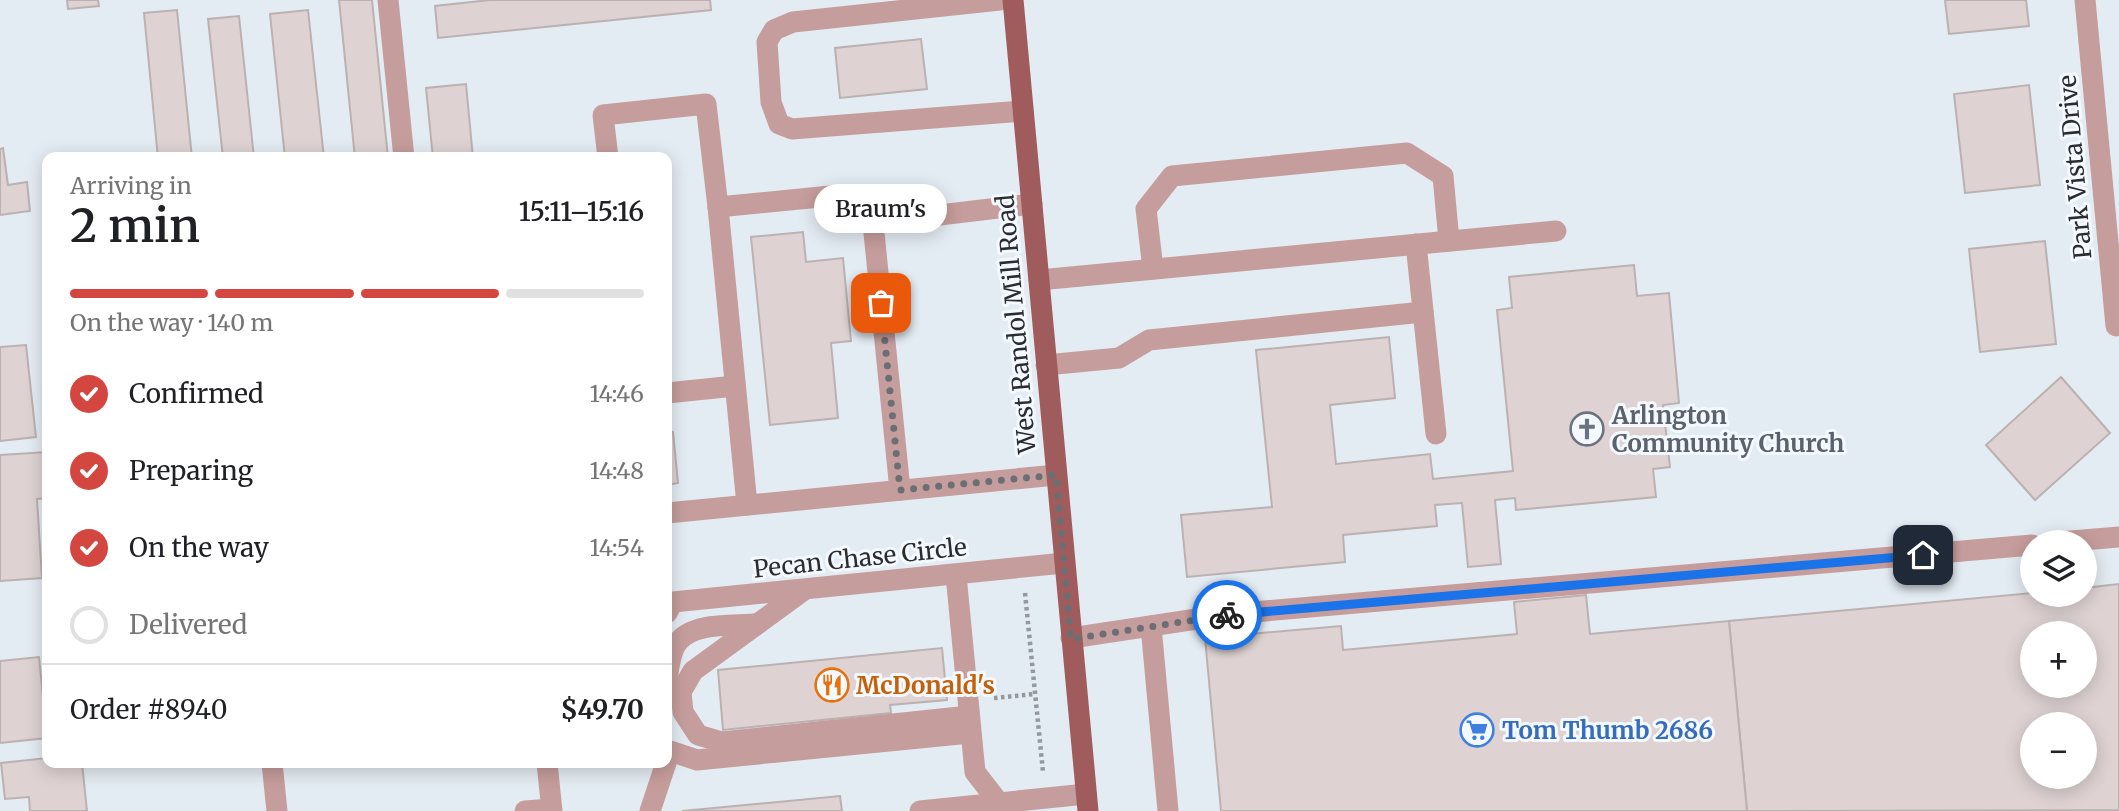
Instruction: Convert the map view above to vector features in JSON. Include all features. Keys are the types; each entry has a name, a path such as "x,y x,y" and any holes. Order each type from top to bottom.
{"main road":[{"name":"West Randol Mill Road","path":"1013,0 1087,802"}],"street":[{"path":"388,0 403,152"},
{"path":"1000,0 793,22 774,30 767,42 771,102 779,124 792,129 1023,111"},
{"name":"Park Vista Drive","path":"2085,0 2116,326 2119,325"},
{"path":"607,152 603,115 706,104 747,505"},
{"path":"1153,269 1146,209 1172,176 1393,154 1407,153 1443,176 1449,241"},
{"path":"718,207 830,196 873,223 1032,204"},
{"path":"873,223 900,490"},
{"path":"1039,280 1556,231"},
{"path":"1416,244 1436,434"},
{"path":"1046,365 1119,358 1149,340 1423,312"},
{"path":"672,392 735,386"},
{"path":"672,512 1056,475"},
{"path":"2097,539 2119,537"},
{"path":"1071,639 1230,614 2020,546"},
{"name":"Pecan Chase Circle","path":"672,604 1064,563"},
{"path":"956,575 975,772 999,807"},
{"path":"683,712 681,692 692,670 804,590"},
{"path":"672,656 678,641 695,630 756,624"},
{"path":"1151,626 1168,811"},
{"path":"672,704 683,712 698,735 722,742 970,725"},
{"path":"672,755 697,761 882,742 970,725"},
{"path":"273,768 277,811"},
{"path":"526,811 552,810 548,768"},
{"path":"650,811 663,768"},
{"path":"920,811 999,807 1045,798 1087,802"}],"path":[{"path":"1023,568 1045,798"}],"building":[{"path":"67,0 98,0 99,6 68,9"},
{"path":"339,0 372,0 387,152 354,152"},
{"path":"490,0 710,0 711,10 438,38 435,6"},
{"path":"1945,0 2026,0 2029,26 1949,34"},
{"path":"177,10 191,152 157,152 144,13"},
{"path":"308,10 323,152 284,152 270,14"},
{"path":"239,16 253,152 222,152 208,19"},
{"path":"921,39 927,89 840,98 835,48"},
{"path":"466,84 472,152 432,152 426,88"},
{"path":"2029,85 2040,185 1965,193 1954,94"},
{"path":"3,148 8,185 27,182 30,211 0,215 0,149"},
{"path":"803,232 806,262 843,258 851,341 831,343 838,418 770,425 751,237"},
{"path":"2045,241 2056,344 1980,352 1969,249"},
{"name":"Arlington Community Church","path":"1634,265 1637,296 1669,293 1679,403 1663,405 1670,467 1653,469 1656,497 1516,510 1515,498 1495,500 1501,564 1468,567 1462,503 1435,505 1437,526 1343,535 1345,562 1187,577 1181,515 1272,507 1256,350 1389,337 1395,398 1330,405 1336,464 1430,454 1433,479 1513,471 1497,310 1512,308 1509,277"},
{"path":"26,345 36,437 0,441 0,347"},
{"path":"2061,377 2110,433 2035,500 1986,445"},
{"path":"672,432 678,483 672,484"},
{"path":"42,452 42,498 37,499 42,578 0,581 0,455"},
{"path":"2119,584 2119,810 1747,811 1729,621 2020,594 2020,607 2097,607 2097,587"},
{"name":"Tom Thumb 2686","path":"1586,595 1590,634 1729,621 1747,811 1221,811 1205,638 1341,626 1343,650 1517,634 1514,602"},
{"name":"McDonald's","path":"942,648 947,700 890,705 891,713 723,730 718,670"},
{"path":"39,657 42,739 0,743 0,661"},
{"path":"42,759 42,768 83,768 87,811 30,811 29,797 5,799 1,763"},
{"path":"840,796 842,811 682,811"}],"way so far":[{"path":"881,303 900,490 1056,475 1071,639 1227,615"}],"place":[{"name":"Braum's","path":"881,303"},
{"name":"Arlington Community Church","path":"1587,429"},
{"name":"McDonald's","path":"832,685"},
{"name":"Tom Thumb 2686","path":"1477,730"}],"route":[{"path":"1227,615 1923,555"}]}
